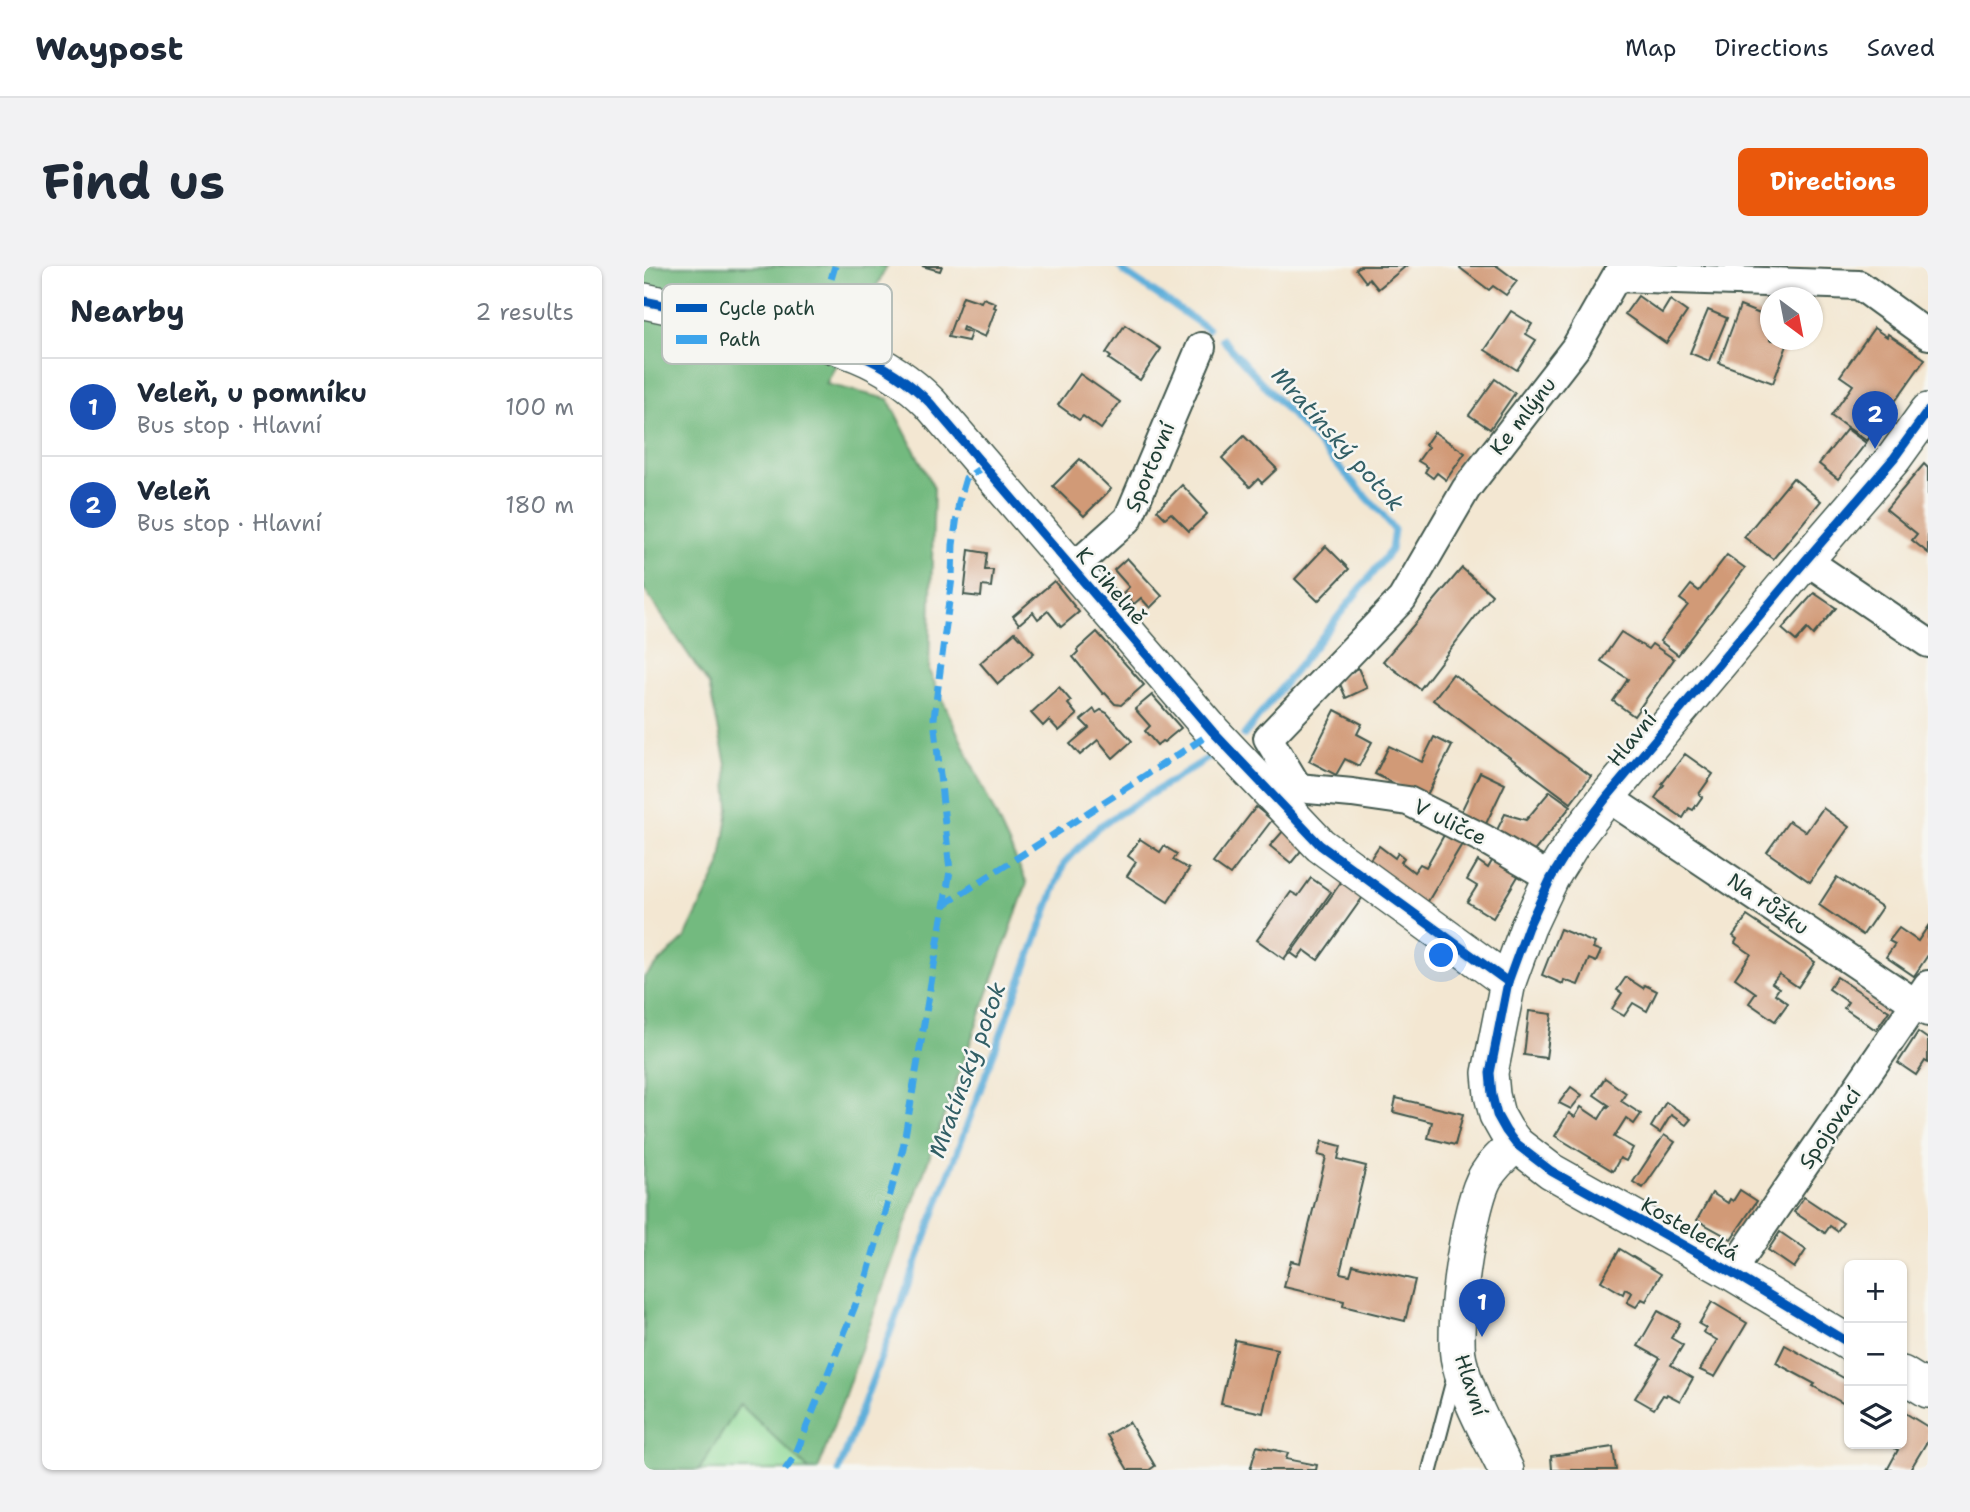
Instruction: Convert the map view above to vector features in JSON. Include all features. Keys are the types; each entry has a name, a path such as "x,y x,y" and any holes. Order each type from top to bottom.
{"street":[{"name":"Ke mlýnu","path":"1288,795 1268,738 1402,599 1466,489 1576,347 1616,277 1860,285 1928,335"},
{"name":"K Cihelně","path":"644,301 662,305"},
{"name":"Sportovní","path":"1073,568 1128,519 1201,347"},
{"name":"K Cihelně","path":"881,364 930,402 1213,732 1288,795 1320,845 1508,982"},
{"name":"Hlavní","path":"1506,1470 1475,1405 1459,1360 1457,1331 1464,1262 1474,1210 1485,1177 1516,1144 1497,1115 1490,1073 1508,982 1528,927 1551,878 1577,836 1607,797 1894,458 1928,411"},
{"path":"1806,560 1928,643"},
{"name":"V uličce","path":"1288,795 1352,793 1408,801 1484,839 1551,878"},
{"name":"Na růžku","path":"1607,797 1924,1000"},
{"name":"Spojovací","path":"1731,1272 1924,1000"},
{"name":"Kostelecká","path":"1516,1144 1551,1171 1731,1272 1844,1340"},
{"path":"1907,1377 1928,1390"}],"lane":[{"path":"1430,1470 1459,1360"}],"green space":[{"path":"644,266 887,266 878,284 662,284 662,364 836,364 826,384 888,399 934,488 929,671 1027,883 818,1470 809,1470 740,1404 699,1470 644,1470 644,977 685,938 720,866 729,809 726,764 709,685 644,589"},
{"path":"740,1404 809,1470 699,1470"}],"building":[{"path":"922,266 942,266 940,271"},
{"path":"1360,266 1406,266 1378,289 1369,278 1366,282 1356,269"},
{"path":"1497,266 1517,281 1506,295 1493,286 1489,290 1460,268"},
{"path":"963,296 981,302 983,298 996,303 985,337 963,327 962,330 971,333 968,341 948,337"},
{"path":"1638,296 1662,313 1670,300 1687,312 1666,343 1625,314"},
{"path":"1740,306 1760,314 1760,350 1785,350 1773,383 1719,363"},
{"path":"1708,310 1727,318 1709,361 1690,353"},
{"path":"1511,311 1532,324 1526,334 1536,340 1517,370 1485,350"},
{"path":"1125,325 1161,349 1140,380 1109,359 1111,357 1106,353"},
{"path":"1874,328 1887,337 1888,334 1925,359 1867,441 1831,416 1853,385 1840,376"},
{"path":"1080,374 1120,402 1101,429 1083,416 1079,420 1058,405"},
{"path":"1495,379 1515,393 1490,429 1469,415"},
{"path":"1847,429 1866,443 1838,479 1819,464"},
{"path":"1434,432 1465,453 1446,480 1437,473 1433,478 1425,472 1428,467 1418,461"},
{"path":"1244,436 1277,469 1262,483 1258,479 1250,487 1222,458"},
{"path":"1080,459 1111,489 1084,516 1053,486"},
{"path":"1924,464 1928,468 1928,553 1912,540 1917,534 1886,509"},
{"path":"1793,478 1821,501 1773,559 1744,537"},
{"path":"1182,485 1207,514 1189,531 1171,513 1165,518 1157,510"},
{"path":"1326,546 1349,569 1318,601 1295,579"},
{"path":"969,550 987,553 985,570 993,570 991,587 982,586 981,597 964,595"},
{"path":"1727,555 1745,568 1678,655 1660,641 1688,605 1680,599 1691,585 1699,591"},
{"path":"1127,558 1162,596 1150,608 1141,598 1134,604 1123,593 1129,587 1114,570"},
{"path":"1462,568 1492,595 1420,689 1383,661"},
{"path":"1054,581 1079,612 1061,627 1048,611 1038,619 1033,612 1019,624 1013,616"},
{"path":"1814,593 1836,608 1813,635 1807,629 1796,641 1782,629"},
{"path":"1015,632 1034,653 998,684 980,663"},
{"path":"1097,632 1144,685 1121,705 1115,704 1103,694 1073,657"},
{"path":"1621,632 1648,649 1652,644 1674,659 1634,716 1613,701 1628,679 1601,661"},
{"path":"1358,668 1367,688 1346,698 1337,677"},
{"path":"1453,674 1591,776 1571,803 1433,700"},
{"path":"1059,687 1071,701 1068,704 1077,715 1059,731 1049,720 1043,726 1031,713"},
{"path":"1152,695 1181,728 1157,745 1145,731 1150,726 1135,709"},
{"path":"1094,709 1096,713 1101,710 1107,713 1132,741 1113,758 1098,740 1080,755 1070,744 1089,728 1081,720"},
{"path":"1335,710 1362,724 1357,734 1372,742 1359,766 1345,759 1336,775 1309,761"},
{"path":"1434,737 1452,746 1425,799 1375,774 1389,746 1422,762"},
{"path":"1685,754 1713,774 1699,794 1702,797 1693,810 1689,808 1683,818 1655,798 1664,785 1662,784"},
{"path":"1480,772 1505,784 1483,830 1458,818"},
{"path":"1550,791 1571,806 1532,854 1494,836 1505,814 1526,820"},
{"path":"1256,807 1272,820 1230,875 1213,863"},
{"path":"1823,808 1849,827 1810,882 1767,852 1789,821 1806,832"},
{"path":"1448,828 1465,839 1424,908 1365,867 1379,846 1395,858 1398,853 1404,858 1401,862 1414,872 1420,864 1426,867"},
{"path":"1284,830 1305,846 1291,863 1270,846"},
{"path":"1140,839 1160,852 1164,846 1177,854 1173,860 1189,869 1168,902 1127,876 1136,862 1128,856"},
{"path":"1496,854 1523,868 1493,918 1467,902 1477,886 1467,880 1478,861 1488,868"},
{"path":"1837,877 1882,907 1863,935 1819,905"},
{"path":"1311,878 1331,892 1284,959 1257,940 1291,892 1298,896"},
{"path":"1344,878 1365,894 1318,960 1304,950 1298,958 1291,953"},
{"path":"1747,916 1815,962 1798,987 1779,974 1772,983 1779,988 1775,994 1788,1003 1775,1021 1749,1003 1756,993 1735,978 1751,954 1735,943 1737,939 1733,936"},
{"path":"1928,926 1928,955 1914,976 1886,957 1895,944 1889,941 1899,928 1918,941"},
{"path":"1560,929 1595,943 1593,948 1601,951 1596,962 1589,959 1578,985 1564,980 1563,984 1542,975"},
{"path":"1626,977 1643,988 1645,985 1657,991 1647,1011 1633,1003 1624,1016 1612,1009 1622,993 1617,990"},
{"path":"1837,977 1889,1011 1876,1030 1844,1008 1848,1002 1829,989"},
{"path":"1529,1011 1552,1014 1546,1058 1524,1055"},
{"path":"1918,1032 1928,1039 1928,1063 1925,1061 1916,1075 1898,1063"},
{"path":"1605,1078 1626,1093 1621,1101 1641,1114 1634,1124 1626,1118 1614,1137 1633,1148 1626,1161 1620,1158 1613,1171 1555,1136 1569,1113 1575,1117 1581,1107 1599,1119 1607,1106 1610,1106 1594,1095"},
{"path":"1571,1087 1582,1095 1571,1109 1559,1103"},
{"path":"1396,1098 1463,1114 1455,1145 1428,1138 1432,1122 1393,1112"},
{"path":"1666,1102 1691,1119 1686,1125 1671,1115 1660,1133 1651,1127"},
{"path":"1664,1135 1675,1142 1643,1188 1633,1182"},
{"path":"1322,1141 1341,1146 1338,1159 1366,1166 1340,1273 1350,1275 1353,1265 1415,1280 1405,1321 1343,1306 1344,1301 1284,1287 1291,1261 1300,1263 1326,1157 1318,1155"},
{"path":"1740,1190 1757,1201 1731,1239 1697,1220 1712,1193 1728,1203 1730,1199 1733,1201"},
{"path":"1804,1197 1843,1223 1837,1231 1830,1226 1825,1233 1794,1212"},
{"path":"1780,1232 1806,1250 1794,1268 1768,1250"},
{"path":"1620,1249 1661,1274 1646,1301 1642,1299 1636,1307 1627,1302 1632,1293 1625,1289 1623,1294 1601,1281"},
{"path":"1712,1302 1747,1323 1715,1377 1700,1370 1717,1340 1703,1332 1706,1328 1699,1324"},
{"path":"1658,1311 1680,1323 1671,1338 1683,1345 1671,1365 1693,1378 1680,1401 1667,1394 1663,1395 1654,1409 1635,1398 1660,1358 1638,1346"},
{"path":"1235,1340 1277,1349 1263,1413 1221,1404"},
{"path":"1785,1345 1844,1378 1844,1404 1813,1386 1815,1384 1776,1363"},
{"path":"1907,1414 1928,1427 1928,1440 1910,1470 1887,1470 1898,1450 1907,1449"},
{"path":"1129,1422 1155,1466 1149,1470 1128,1470 1107,1435"},
{"path":"1257,1446 1288,1453 1286,1459 1317,1465 1316,1470 1250,1470"},
{"path":"1613,1447 1616,1470 1552,1470 1551,1456"}],"waterway":[{"name":"Mratínský potok","path":"1119,266 1208,329"},
{"name":"Mratínský potok","path":"1222,339 1394,530 1391,550 1244,735"},
{"name":"Mratínský potok","path":"839,1470 1064,864 1098,827 1218,752"}],"marked path":[{"path":"830,284 835,266"},
{"path":"785,1470 795,1456 867,1276 903,1148 950,871 934,718 952,578 953,545 959,502 966,478 984,466"},
{"path":"944,905 1213,732"}],"cycle path":[{"path":"644,301 662,305"},
{"path":"877,364 911,386 930,403 1213,732 1320,845 1508,982"},
{"path":"1844,1340 1731,1272 1551,1171 1516,1144 1506,1131 1497,1115 1490,1073 1508,982 1528,927 1551,878 1577,836 1894,458 1928,411"}],"place":[{"name":"Veleň","path":"1875,449"},
{"name":"Veleň, u pomníku","path":"1482,1337"}]}
